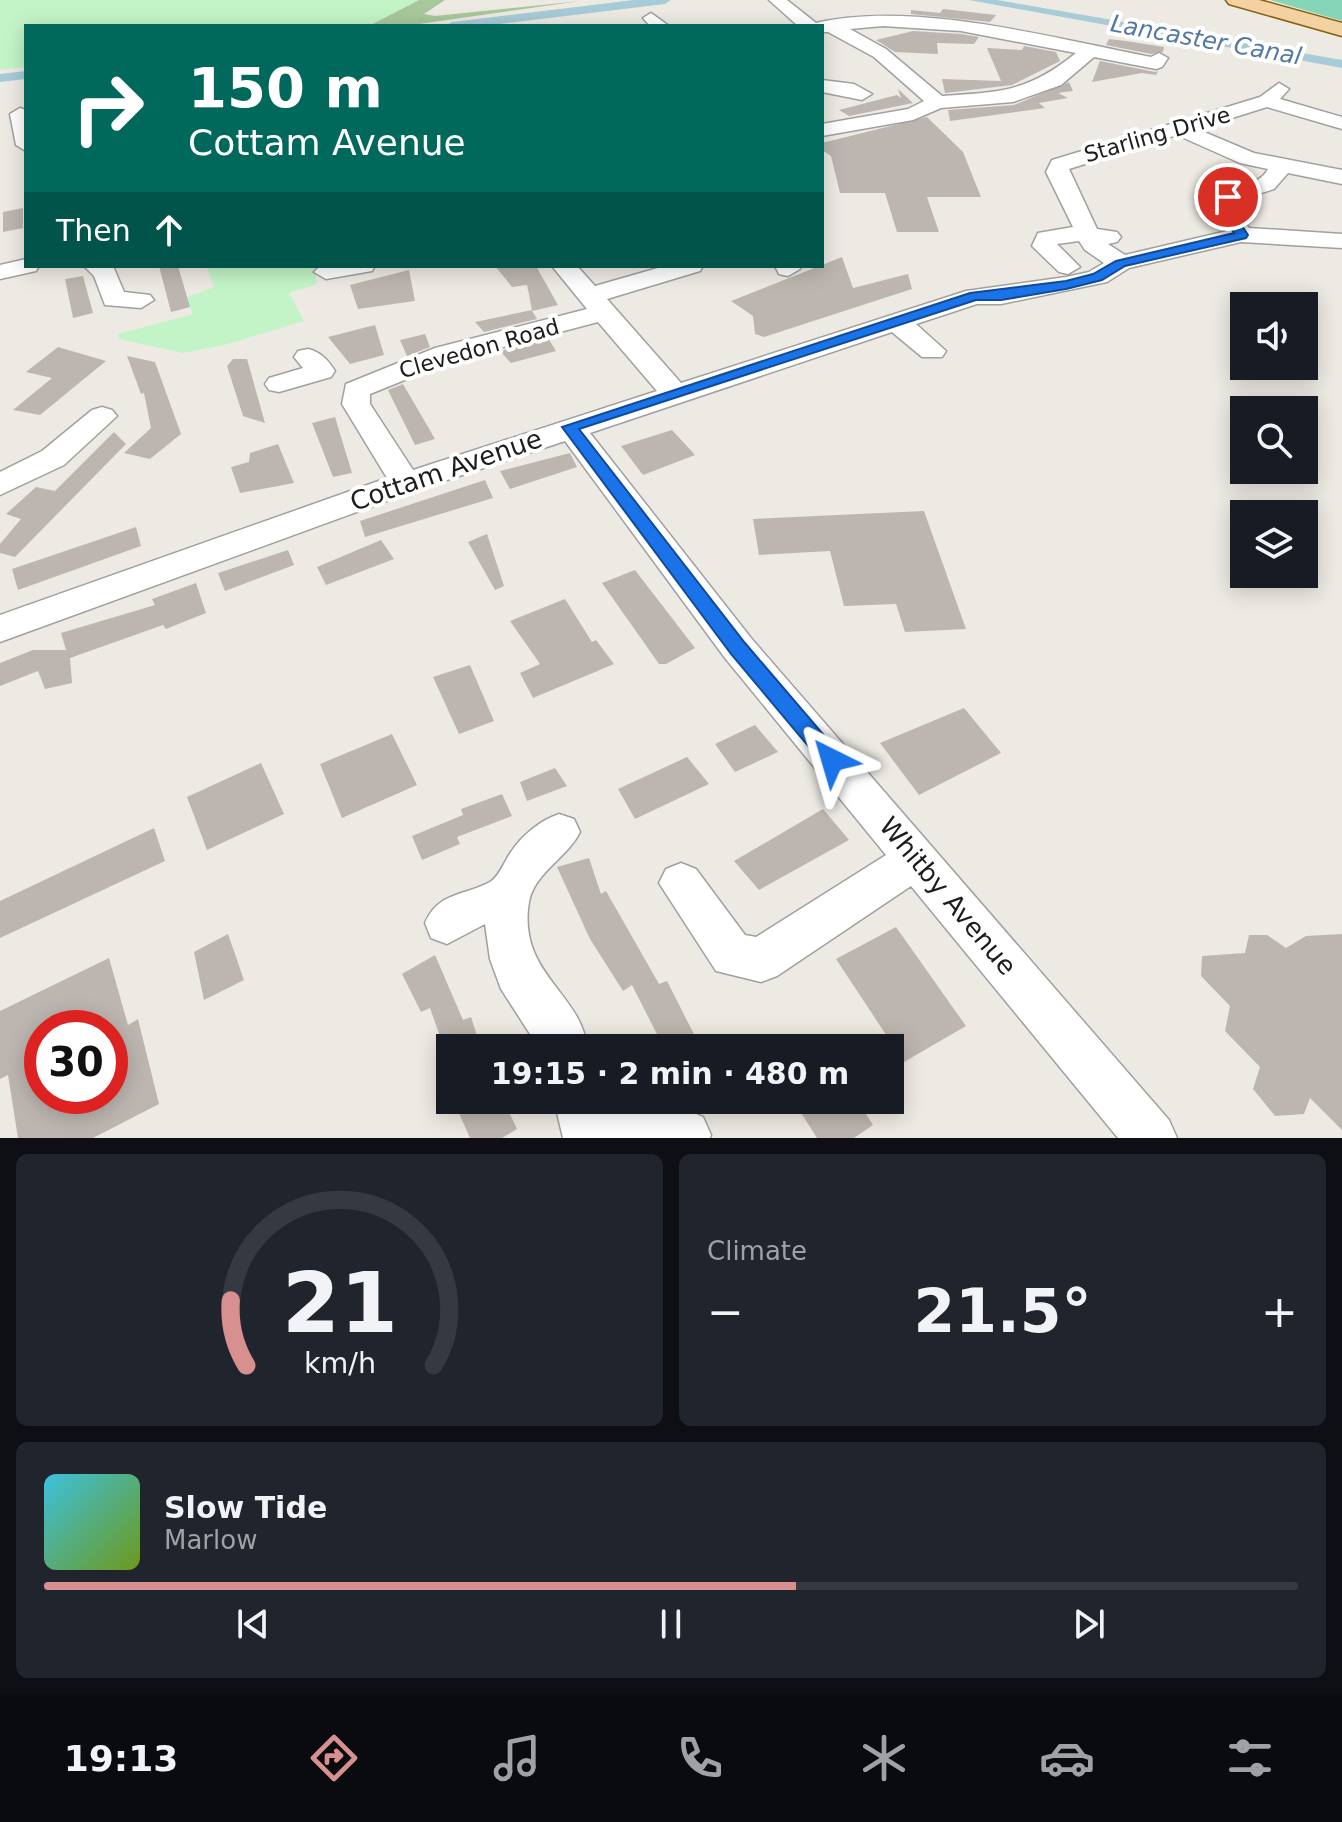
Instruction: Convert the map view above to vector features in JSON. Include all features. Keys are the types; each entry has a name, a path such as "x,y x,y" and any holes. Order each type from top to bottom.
{"main road":[{"path":"1236,0 1342,30"}],"street":[{"path":"777,0 807,24"},
{"path":"834,23 883,21 1010,28 1090,51 1156,63 1159,58"},
{"path":"834,23 880,53 937,102"},
{"path":"824,128 913,114 937,102 989,101 1032,89 1054,81 1090,51"},
{"path":"824,86 847,88 862,94"},
{"name":"Starling Drive","path":"1121,263 1093,245 1057,172 1060,165 1179,129 1273,95 1342,123"},
{"path":"15,115 24,140"},
{"path":"1179,129 1230,153 1342,177"},
{"path":"1241,235 1226,211 1228,197 1271,184 1278,178 1280,166"},
{"path":"1068,267 1043,242 1062,235 1150,240 1215,225"},
{"name":"Cottam Avenue","path":"0,629 406,483 894,320 975,296 1001,296 1066,285 1098,277 1121,263 1241,235 1342,241"},
{"path":"0,272 24,267"},
{"path":"99,268 105,272 114,300 141,300"},
{"path":"326,272 351,268"},
{"path":"566,268 674,393"},
{"name":"Clevedon Road","path":"356,390 376,378 597,304 686,268"},
{"path":"894,320 932,351"},
{"path":"279,384 314,364 330,384 356,390 356,404 406,483"},
{"path":"0,485 53,458 102,416"},
{"name":"Whitby Avenue","path":"570,427 738,648 914,860 1062,1028 1151,1138"},
{"path":"559,832 528,862 507,897 511,963 518,979 560,1034"},
{"path":"681,883 732,955 761,960 914,860"},
{"path":"447,923 465,910 507,897"},
{"path":"586,1124 685,1135"}],"green space":[{"path":"0,0 419,0 373,24 24,24 24,67 0,70"},
{"path":"400,0 445,0 424,14 435,16 580,1 419,24 331,24"},
{"path":"1270,0 1342,0 1342,21"},
{"path":"207,268 314,268 317,284 289,293 304,321 224,345 183,353 119,339 118,334 193,314 185,298 214,287"}],"building":[{"path":"943,9 996,15 990,22 911,14 911,10 940,13"},
{"path":"913,31 979,37 974,44 937,43 938,54 895,52 876,40"},
{"path":"1109,39 1164,47 1163,52 1151,54 1106,45"},
{"path":"1024,46 1056,52 1060,61 1012,85 945,93 942,79 1001,81 987,48 1022,50"},
{"path":"1100,61 1158,71 1156,75 1142,73 1092,82"},
{"path":"1069,82 1073,91 1058,93 1068,98 1039,103 1045,108 950,121 948,110 1014,105"},
{"path":"898,89 913,103 849,116 839,110 897,95 901,98"},
{"path":"927,117 963,152 981,197 927,197 939,232 897,232 885,193 840,193 831,156 824,151 824,143"},
{"path":"23,208 23,228 3,232 3,212"},
{"path":"842,257 853,288 908,274 912,289 764,337 755,334 753,316 731,301 814,268 824,268 824,264"},
{"path":"160,268 179,268 190,307 171,312"},
{"path":"497,268 537,268 558,305 532,311 537,319 484,332 475,322 532,310 527,285 512,287"},
{"path":"409,270 415,301 358,309 350,285"},
{"path":"83,276 93,313 73,318 65,279"},
{"path":"375,325 384,355 350,364 328,337"},
{"path":"425,334 430,347 407,356 400,340"},
{"path":"548,338 556,351 511,363 500,351"},
{"path":"58,347 106,361 40,415 13,410 52,378 26,372"},
{"path":"127,356 155,362 181,434 150,459 124,453 151,428 144,393 141,394"},
{"path":"233,359 247,359 265,423 243,416 227,366"},
{"path":"403,384 435,439 415,445 388,390"},
{"path":"335,417 352,473 333,477 312,423"},
{"path":"672,430 695,455 643,475 621,446"},
{"path":"114,432 126,444 15,557 0,553 0,544 21,519 6,514 36,487 55,491"},
{"path":"278,444 294,483 240,493 231,467 249,462 250,453"},
{"path":"570,453 577,467 510,489 500,471"},
{"path":"485,480 493,498 365,537 360,521"},
{"path":"924,511 966,629 905,632 896,604 844,606 830,551 759,555 753,519"},
{"path":"136,527 141,546 18,590 12,569"},
{"path":"487,534 504,586 495,590 468,542"},
{"path":"381,540 394,559 326,585 317,567"},
{"path":"288,550 294,565 225,591 218,573"},
{"path":"635,570 695,648 666,664 659,664 602,583"},
{"path":"196,583 206,613 166,629 163,625 70,658 72,683 45,689 38,671 0,686 0,663 33,650 66,650 61,633 155,605 152,599"},
{"path":"565,599 592,642 596,640 614,664 533,698 520,673 540,664 510,621"},
{"path":"470,665 494,721 459,734 433,677"},
{"path":"964,708 1001,753 919,795 880,743"},
{"path":"755,725 778,752 735,772 715,744"},
{"path":"392,734 417,785 342,818 320,764"},
{"path":"687,757 709,784 635,819 618,789"},
{"path":"261,763 284,814 207,850 187,797"},
{"path":"555,768 567,786 527,801 520,782"},
{"path":"502,794 512,816 457,837 460,844 422,860 412,836 463,815 461,809"},
{"path":"823,809 849,840 759,890 734,861"},
{"path":"154,828 165,861 0,938 0,901"},
{"path":"589,858 601,894 606,891 659,984 667,981 694,1034 657,1034 632,985 623,991 590,939 557,867"},
{"path":"896,927 966,1026 904,1062 904,1034 886,1034 836,959"},
{"path":"228,934 244,980 204,1000 194,952"},
{"path":"1342,934 1342,1130 1310,1098 1304,1114 1275,1116 1253,1089 1260,1067 1225,1031 1230,1006 1201,976 1202,956 1245,953 1249,935 1267,935 1286,948 1306,936"},
{"path":"435,955 463,1020 471,1017 476,1034 439,1034 430,1008 421,1012 402,974"},
{"path":"109,958 124,1010 24,1010 24,1114 128,1114 128,1025 138,1019 159,1104 93,1138 18,1138 8,1075 0,1079 0,1011"},
{"path":"459,1114 510,1114 517,1129 502,1138 470,1138"},
{"path":"802,1114 866,1114 873,1125 854,1138 817,1138"}],"waterway":[{"name":"Lancaster Canal","path":"468,24 665,0"},
{"name":"Lancaster Canal","path":"975,0 1342,64"},
{"name":"Lancaster Canal","path":"0,78 24,75"}],"route":[{"path":"832,760 738,648 570,427 975,296 1001,296 1066,285 1098,277 1121,263 1241,235 1226,211 1228,197"}]}
